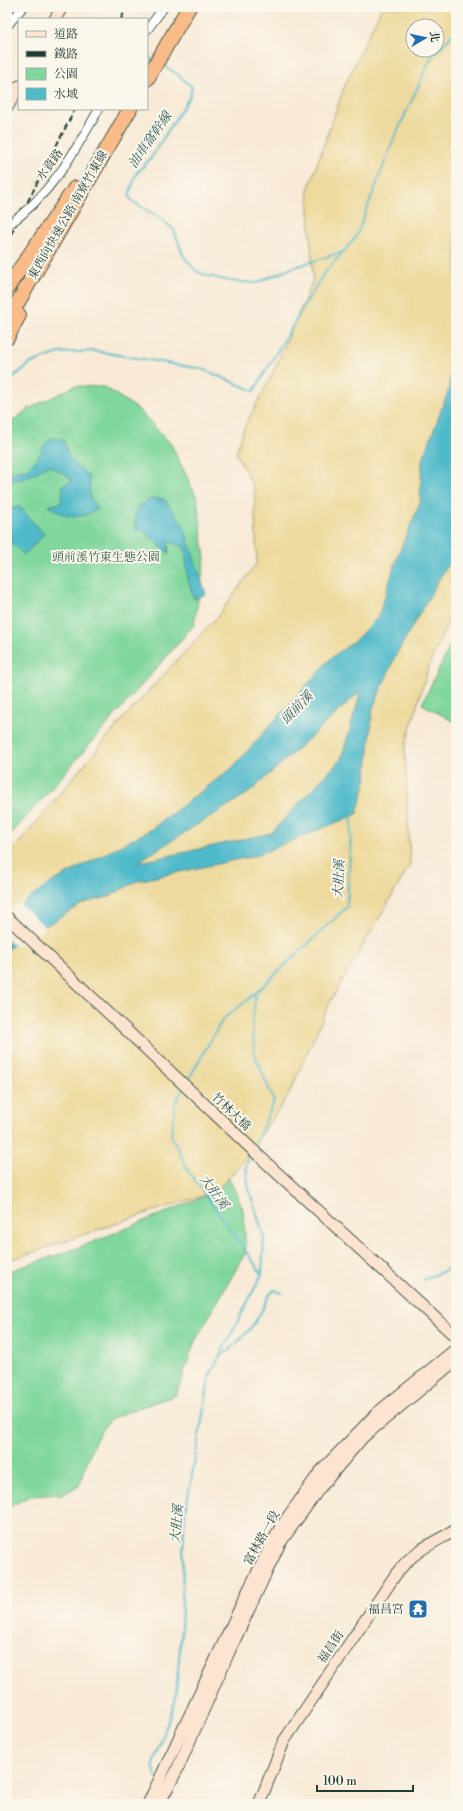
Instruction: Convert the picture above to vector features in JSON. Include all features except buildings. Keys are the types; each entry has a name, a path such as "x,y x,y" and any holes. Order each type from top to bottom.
{"highway":[{"path":"148,60 179,7"},
{"path":"148,77 189,7"},
{"name":"東西向快速公路 南寮竹東線","path":"7,321 78,191 119,110"},
{"name":"東西向快速公路 南寮竹東線","path":"7,304 129,110"},
{"path":"7,288 78,191"},
{"path":"7,338 56,247 78,191"}],"main road":[{"path":"56,18 62,7"},
{"path":"7,108 18,88"},
{"name":"竹林大橋","path":"7,917 275,1171 456,1337"},
{"name":"富林路一段","path":"172,1768 246,1595 280,1528 320,1472 377,1413 456,1349"},
{"name":"富林路一段","path":"172,1768 280,1543 319,1489 363,1437 456,1360"},
{"name":"福昌街","path":"259,1804 284,1741 406,1560 416,1552 456,1530"},
{"path":"159,1804 165,1781 172,1768"},
{"path":"148,1804 154,1789 165,1781"}],"street":[{"path":"9,21 23,7"},
{"path":"148,29 164,7"},
{"name":"水資路","path":"7,226 39,199 55,180 98,110"}],"green space":[{"name":"頭前溪竹東生態公園","path":"75,386 105,387 139,410 171,444 197,498 205,559 194,625 7,839 7,425 28,409"},
{"path":"456,633 456,723 422,704"},
{"path":"229,1178 243,1209 246,1252 195,1341 176,1395 129,1411 108,1422 102,1429 94,1444 79,1486 62,1494 30,1496 7,1508 7,1272 83,1246 215,1192"}],"sand":[{"path":"382,7 456,7 456,603 429,665 405,747 410,865 330,1002 289,1094 243,1162 215,1192 147,1213 7,1261 7,857 121,721 218,616 257,563 254,488 236,453 244,428 272,375 313,280 308,190 345,85"}],"water":[{"name":"頭前溪","path":"456,325 456,554 441,576 395,657 373,708 366,781 357,814 255,856 137,881 108,897 84,903 7,949 7,915 52,882 150,830 232,768 331,658 353,642 378,617 398,555 420,503 422,461 449,389","holes":["361,691 341,759 271,833 136,863 250,792"]},
{"path":"52,438 63,439 70,459 89,477 90,497 97,509 90,513 77,517 66,515 48,506 61,503 63,485 72,481 68,476 48,465 28,477 11,481 7,493 7,476 16,471 26,471 38,458 44,445"},
{"path":"152,498 164,499 183,525 206,594 194,599 188,580 185,548 168,541 169,554 144,531 136,530 135,512 141,505"},
{"path":"7,500 11,509 19,506 44,534 24,555 7,538 7,516 9,514"}],"pier":[{"path":"19,903 46,928 15,947 7,939 7,912"}],"waterway":[{"path":"7,382 31,363 59,353 95,351 202,369 254,391 322,276 356,237 393,141 431,58 456,31"},
{"name":"油車窩幹線","path":"148,58 153,60"},
{"name":"油車窩幹線","path":"166,67 192,87 190,96 151,158 136,174 129,196 132,201 161,219 174,230 183,255 195,270 205,275 229,281 256,283 292,268 342,252"},
{"name":"大肚溪","path":"187,1082 223,1019 250,998 347,907 352,815"},
{"path":"255,1145 274,1101 255,1055 252,1025 256,992"},
{"name":"大肚溪","path":"156,1777 153,1764 175,1702 181,1637 184,1519 210,1375 262,1274 189,1172 171,1135 175,1104 183,1089"},
{"path":"251,1153 246,1166 248,1186 264,1237 262,1273"},
{"path":"423,1280 456,1266"},
{"path":"220,1356 238,1342 248,1330 263,1309 271,1293 274,1290 282,1293"}],"railway":[{"path":"122,18 127,7"},
{"path":"7,242 74,110"}],"place":[{"name":"福昌宮","path":"418,1609"}]}
